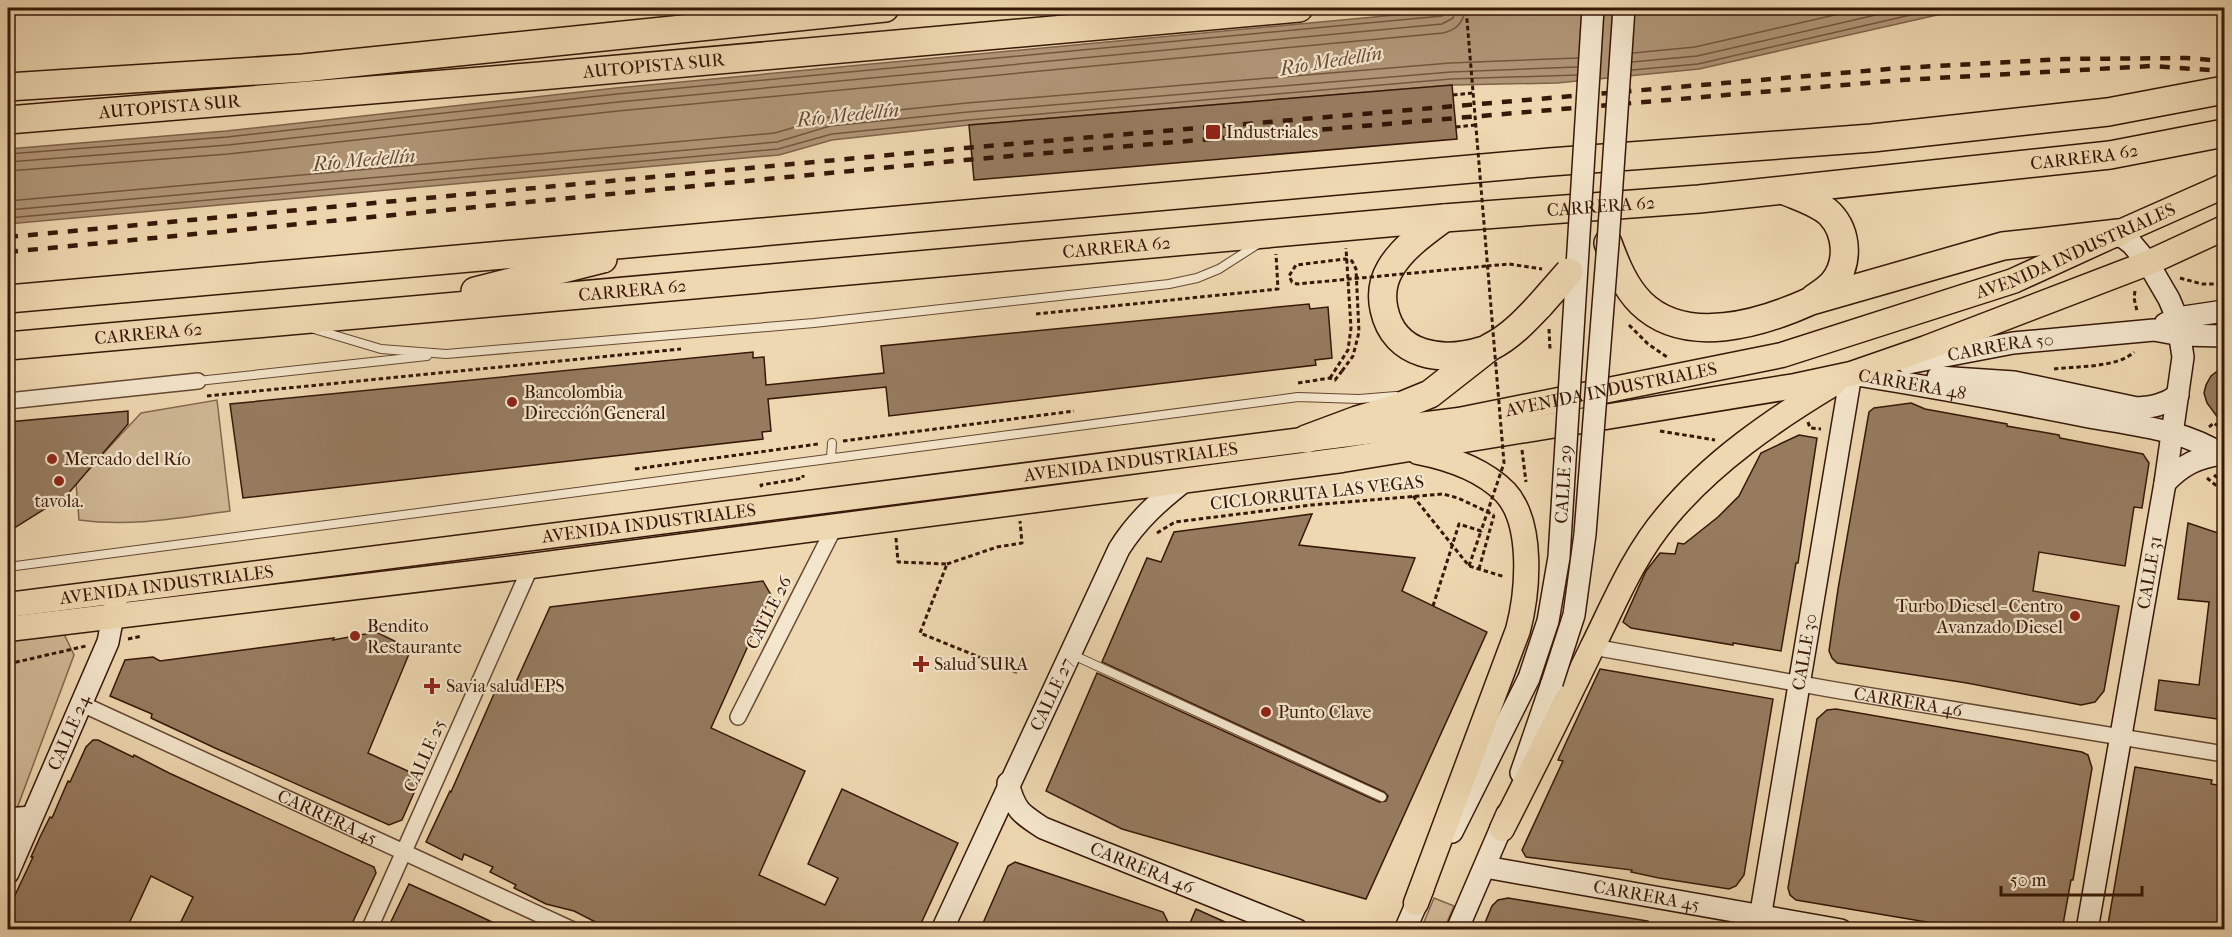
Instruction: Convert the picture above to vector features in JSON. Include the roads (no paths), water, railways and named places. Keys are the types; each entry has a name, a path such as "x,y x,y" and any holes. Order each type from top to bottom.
{"highway":[{"name":"AUTOPISTA SUR","path":"8,87 303,68 885,8"},
{"name":"AUTOPISTA SUR","path":"8,120 540,76 1299,8"},
{"path":"303,68 540,76"},
{"path":"8,299 1559,161 1872,138 2108,112 2224,90"},
{"name":"CARRERA 62","path":"8,346 1444,219 1699,199 2110,155 2224,133"},
{"path":"1783,190 1817,205 1831,215 1841,232 1845,250 1842,270 1832,284 1811,301"},
{"path":"1444,219 1421,236 1391,267 1383,285 1382,301 1386,322 1399,340 1413,349 1431,355 1451,357 1468,355 1490,347"},
{"path":"1608,243 1625,284 1642,304 1664,318 1686,326 1708,328 1732,326 2003,246 2118,232"},
{"path":"395,312 682,239"},
{"path":"1306,439 1430,394 1490,347 1545,315 1564,268"}],"main road":[{"name":"AVENIDA INDUSTRIALES","path":"8,605 1459,420 1782,356 2013,281 2224,186"},
{"name":"AVENIDA INDUSTRIALES","path":"8,629 531,566 1404,450 1795,386 1851,374 1926,348 2148,263 2224,228"},
{"path":"1502,829 1631,567 1666,517 1717,466 1801,403 1851,374"},
{"path":"1404,450 1459,462 1483,475 1504,492 1516,512 1523,533 1527,584 1518,630 1416,903"}],"street":[{"name":"CALLE 29","path":"1405,930 1416,903 1529,678 1548,621 1559,557 1564,268 1593,8"},
{"name":"CALLE 29","path":"1457,930 1502,829 1574,615 1580,583 1608,243 1624,8"},
{"name":"CALLE 31","path":"2087,930 2165,483 2183,357 2179,326 2169,298 2148,263 2118,232"},
{"name":"CARRERA 50","path":"1851,374 2013,343 2179,326 2224,311"},
{"path":"2179,326 2222,336"},
{"path":"2180,388 2196,358 2222,336"},
{"name":"CARRERA 48","path":"1851,374 2014,382 2137,408 2154,407 2166,403 2180,388"},
{"name":"CARRERA 48","path":"1851,374 2001,399 2172,434 2194,440 2223,455"},
{"name":"CALLE 30","path":"1760,923 1851,374"},
{"path":"8,401 198,381"},
{"path":"2165,483 2184,466 2195,460 2223,455"},
{"name":"CALLE 27","path":"942,930 1008,783 1119,549 1148,511 1187,479"},
{"name":"CALLE 26","path":"738,717 835,526"},
{"name":"CALLE 25","path":"369,930 531,566"},
{"name":"CALLE 24","path":"8,873 108,642 118,590"},
{"name":"CARRERA 46","path":"1593,647 2224,754"},
{"name":"CARRERA 45","path":"82,704 573,930"},
{"name":"CARRERA 46","path":"1008,783 1013,803 1022,814 1043,828 1298,930"},
{"path":"8,819 31,817"},
{"name":"CARRERA 45","path":"1485,867 1760,923 1841,930"},
{"path":"1392,930 1416,903"}],"lane":[{"path":"198,381 446,354 814,323 1169,284 1197,278 1219,269 1274,234"},
{"path":"292,322 381,349 446,354"},
{"path":"8,567 1298,397 1359,399 1430,394"},
{"path":"831,458 832,443"},
{"path":"1070,653 1382,796"}],"water":[{"name":"Río Medellín","path":"1470,8 1968,8 1699,69 1557,83 1452,85 969,125 832,140 779,155 8,224 8,149 226,131 616,88"}],"railway":[{"path":"8,237 965,148 1900,68 2065,59 2186,58 2224,61"},
{"path":"8,252 965,160 1902,80 2151,66 2224,71"}],"place":[{"name":"Industriales","path":"1213,132"},
{"name":"Bancolombia Dirección General","path":"512,402"},
{"name":"Mercado del Río","path":"52,459"},
{"name":"tavola.","path":"59,481"},
{"name":"Turbo Diesel - Centro Avanzado Diesel","path":"2075,616"},
{"name":"Bendito Restaurante","path":"355,636"},
{"name":"Salud SURA","path":"921,664"},
{"name":"Savia salud EPS","path":"432,686"},
{"name":"Punto Clave","path":"1266,712"}]}
